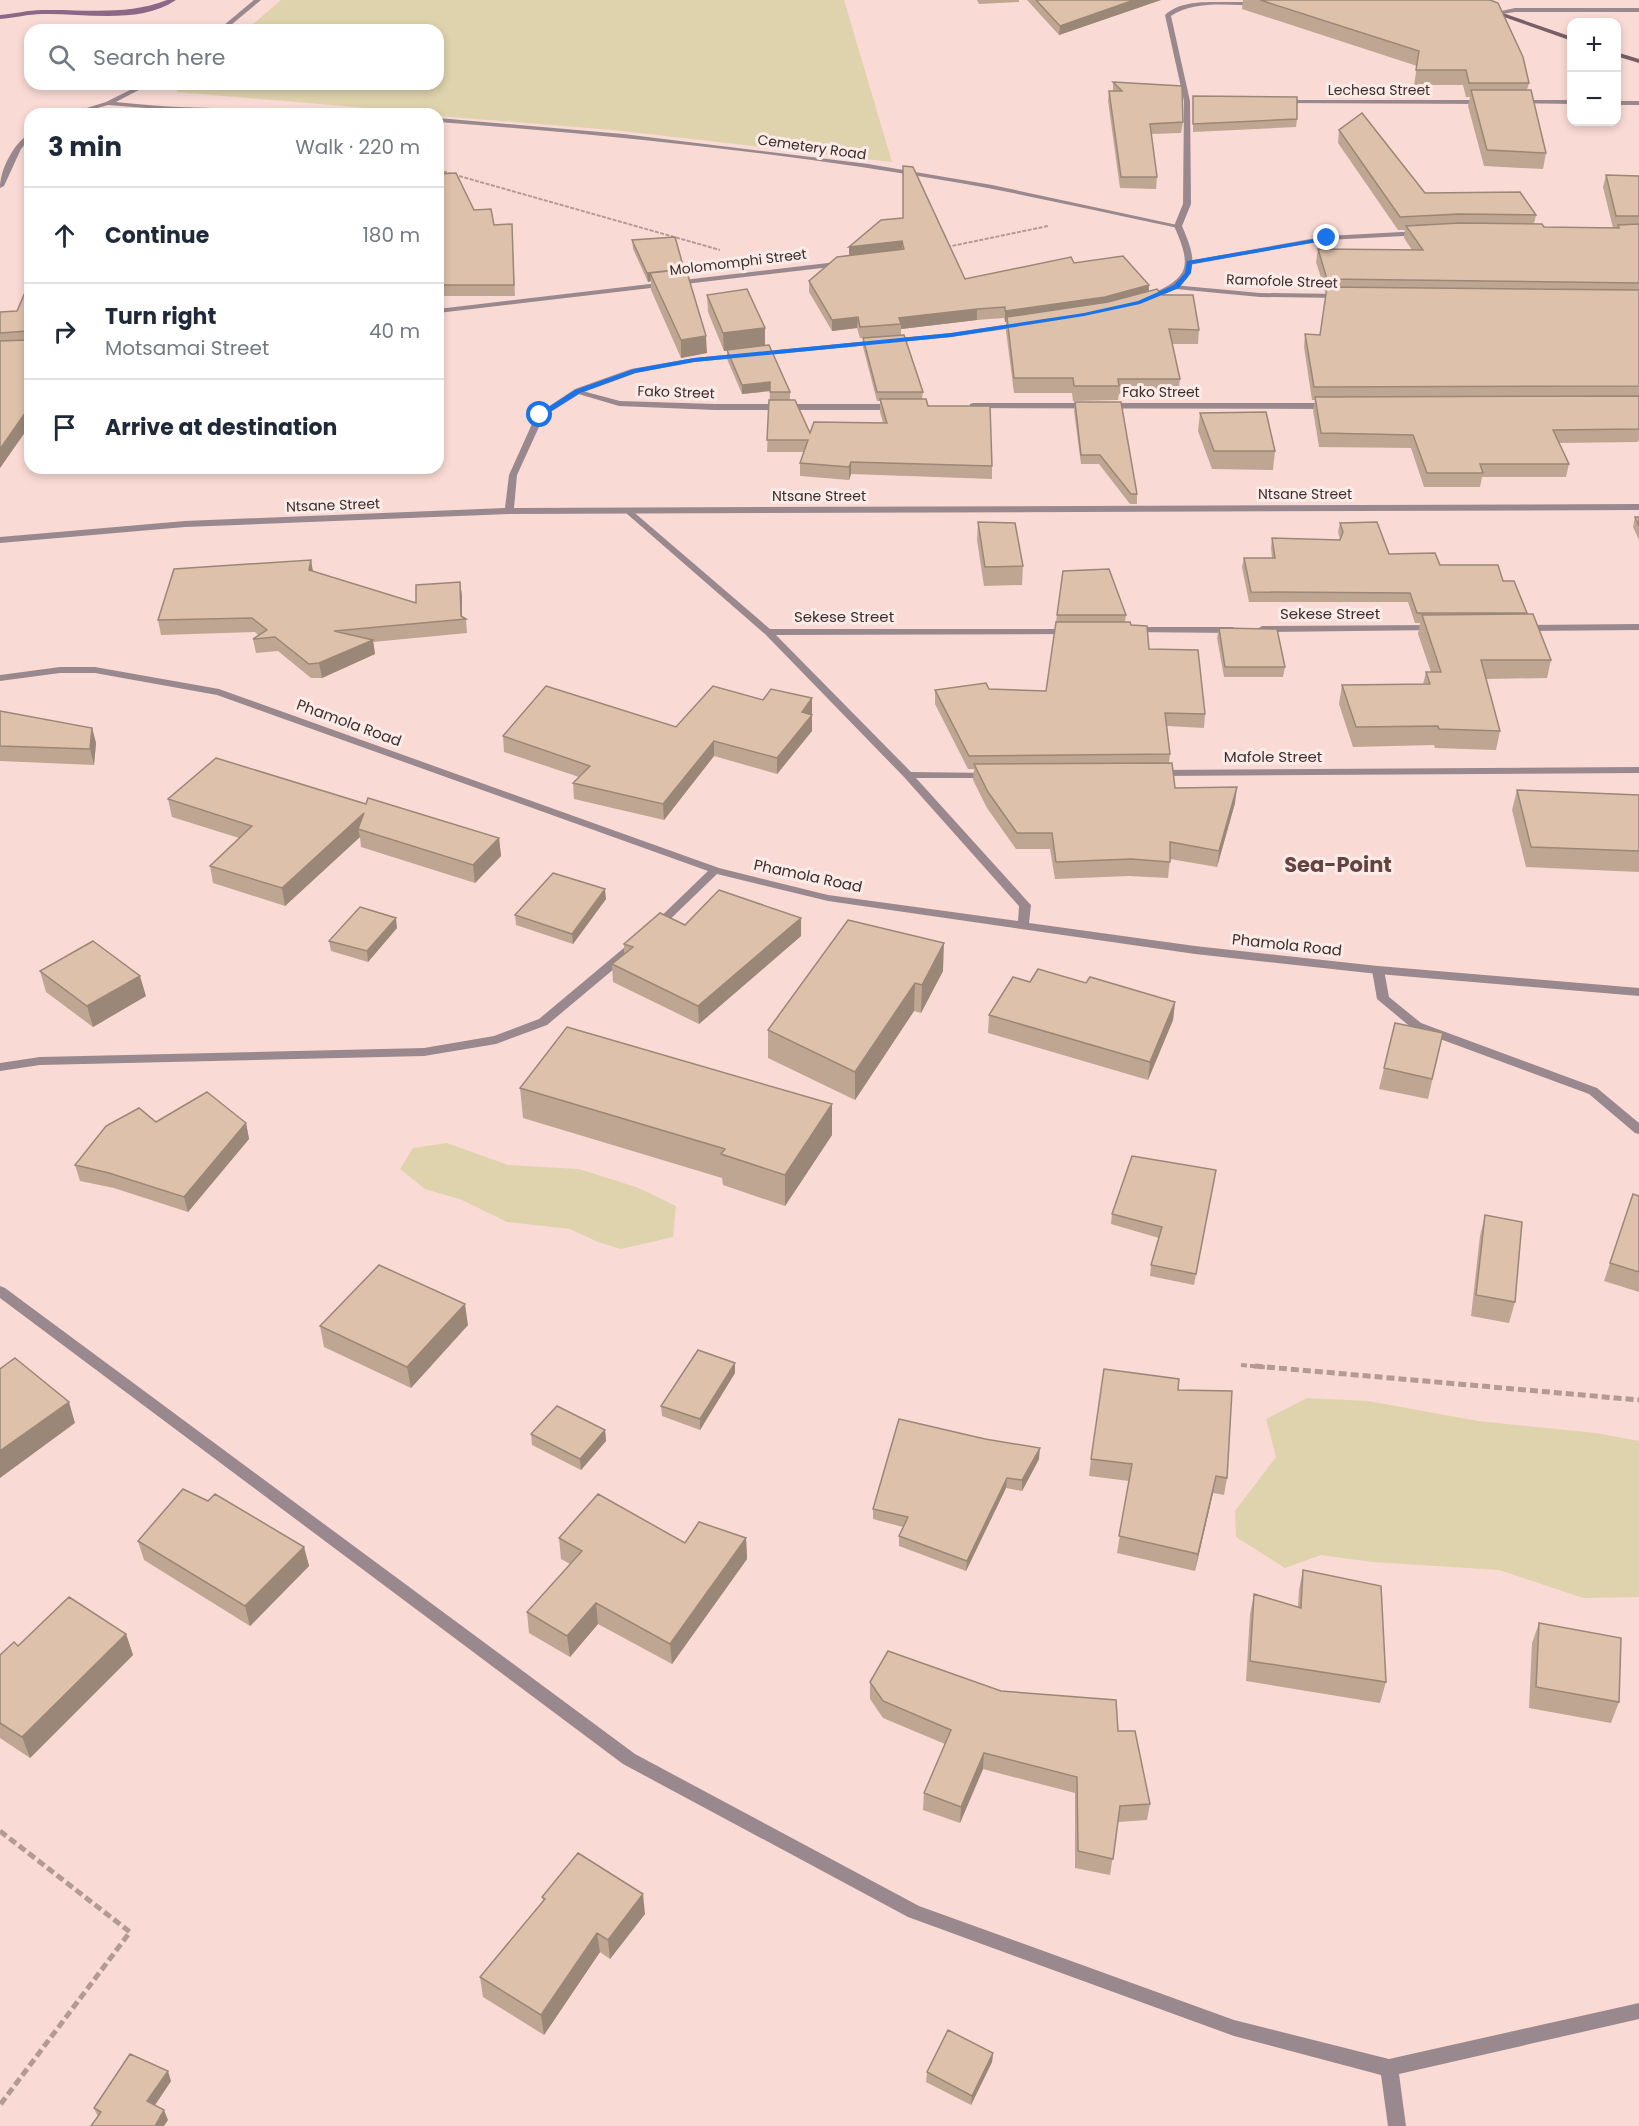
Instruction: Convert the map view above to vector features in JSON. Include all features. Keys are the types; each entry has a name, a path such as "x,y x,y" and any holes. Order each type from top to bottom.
{"main road":[{"path":"1459,0 1567,37"},
{"path":"1621,55 1639,61"}],"street":[{"path":"228,24 258,0"},
{"path":"1140,303 1176,287 1188,273 1189,263 1187,245 1178,226 1187,204 1187,101 1168,15 1172,10 1189,4 1269,5"},
{"path":"1495,13 1515,10 1639,10"},
{"path":"91,108 108,103 135,90"},
{"path":"1187,101 1198,101"},
{"name":"Lechesa Street","path":"1267,101 1488,102"},
{"path":"1512,102 1567,102"},
{"path":"108,103 145,108"},
{"path":"1621,103 1639,103"},
{"name":"Cemetery Road","path":"444,120 597,132 720,145 930,176 1178,226"},
{"path":"0,186 18,148 24,142"},
{"path":"1189,263 1327,238 1433,233"},
{"name":"Molomomphi Street","path":"444,310 852,262"},
{"name":"Ramofole Street","path":"1176,287 1260,295 1355,296"},
{"path":"508,511 513,475 540,415 578,391 634,371 694,360 951,335 1028,323"},
{"name":"Fako Street","path":"578,391 619,403 715,407 907,407"},
{"name":"Fako Street","path":"967,406 1338,405"},
{"name":"Ntsane Street","path":"0,540 185,524 508,511 1639,507"},
{"path":"628,511 768,632 908,775 1025,905 1023,925"},
{"path":"1508,628 1639,627"},
{"name":"Sekese Street","path":"1126,630 1448,628"},
{"name":"Sekese Street","path":"768,632 1078,630"},
{"name":"Phamola Road","path":"0,678 60,670 95,670 219,692 715,870 828,898 1195,950 1378,970 1639,993"},
{"name":"Mafole Street","path":"1148,773 1639,770"},
{"path":"908,775 1004,774"},
{"path":"0,1067 40,1061 424,1052 496,1040 543,1022 674,912 715,870"},
{"path":"1378,970 1383,999 1417,1026 1593,1091 1639,1130"},
{"path":"0,1291 629,1759 914,1912 1234,2028 1389,2068 1639,2011"},
{"path":"1389,2068 1397,2126"}],"path":[{"path":"444,172 706,244 771,271"},
{"path":"945,247 1049,226"},
{"path":"1241,1365 1639,1400"},
{"path":"0,1831 130,1932 0,2105"}],"shaded area":[{"path":"281,0 844,0 892,162 613,130 444,116 444,108 367,108 176,92 178,90 444,90 444,24 253,24"},
{"path":"447,1143 508,1165 579,1169 636,1187 676,1206 673,1237 621,1249 598,1242 570,1229 507,1222 462,1200 425,1189 400,1169 413,1148"},
{"path":"1307,1398 1368,1401 1478,1421 1596,1433 1639,1441 1639,1597 1583,1598 1499,1570 1372,1562 1321,1555 1285,1568 1236,1537 1235,1511 1276,1457 1266,1419"}],"building":[{"path":"1036,0 1134,0 1060,26"},
{"path":"1260,0 1490,0 1498,3 1523,57 1529,83 1469,83 1466,70 1416,70 1419,51"},
{"path":"1113,82 1182,86 1183,122 1150,124 1157,177 1121,177 1109,91 1122,91"},
{"path":"1471,90 1531,90 1546,153 1487,150"},
{"path":"1193,96 1297,97 1297,119 1193,124"},
{"path":"1362,113 1425,193 1520,192 1536,215 1459,214 1400,217 1339,130"},
{"path":"903,166 913,167 965,279 1071,257 1074,263 1123,256 1149,285 1105,297 1005,311 1005,307 899,318 901,324 860,327 858,317 832,320 809,281 837,257 904,249 902,241 849,247 881,220 903,218"},
{"path":"456,173 474,210 491,209 494,225 512,224 514,285 444,285 444,174"},
{"path":"1606,175 1639,176 1639,216 1616,216"},
{"path":"1459,223 1619,228 1618,225 1639,224 1639,283 1327,279 1318,249 1423,250 1406,226"},
{"path":"675,237 684,269 647,273 632,240"},
{"path":"686,269 706,336 681,340 650,273"},
{"path":"1327,287 1639,290 1639,386 1314,387 1305,334 1320,335"},
{"path":"747,289 765,328 723,333 707,295"},
{"path":"1157,289 1162,295 1193,295 1199,330 1169,329 1180,379 1118,379 1119,386 1074,386 1073,378 1014,378 1007,317 1108,302"},
{"path":"24,295 24,331 0,333 0,312 17,311"},
{"path":"904,335 923,392 877,392 863,338"},
{"path":"24,340 24,415 0,449 0,341"},
{"path":"769,345 790,392 770,392 770,382 742,385 727,350"},
{"path":"1639,396 1639,429 1553,430 1569,464 1480,464 1483,473 1427,473 1413,435 1321,433 1315,397"},
{"path":"880,399 926,399 928,406 990,406 992,466 851,462 849,467 800,463 808,440 767,440 769,400 795,400 810,433 814,422 887,423"},
{"path":"1075,402 1121,402 1137,494 1131,494 1100,455 1081,455"},
{"path":"1266,412 1275,451 1214,451 1200,413"},
{"path":"978,522 1015,523 1023,566 985,567"},
{"path":"1377,522 1389,554 1435,553 1440,565 1498,565 1503,581 1514,581 1527,613 1417,613 1410,593 1251,592 1244,558 1275,558 1272,538 1340,540 1343,532 1340,523"},
{"path":"311,560 309,570 416,603 416,585 460,582 461,616 466,619 334,631 373,640 319,663 309,664 275,637 253,639 267,630 252,618 158,620 174,569"},
{"path":"1109,569 1126,615 1057,615 1063,571"},
{"path":"1533,614 1551,660 1481,660 1500,731 1439,729 1438,726 1356,727 1342,685 1430,684 1426,672 1441,672 1422,615"},
{"path":"1056,622 1130,622 1131,625 1147,626 1149,649 1198,650 1205,714 1165,713 1170,754 969,756 935,690 986,683 989,689 1046,691"},
{"path":"1219,628 1277,629 1285,667 1225,667"},
{"path":"546,686 676,727 713,686 763,700 771,689 812,698 802,712 812,715 777,758 714,741 663,804 573,783 590,766 503,736"},
{"path":"0,711 92,728 90,749 0,746"},
{"path":"216,758 366,804 368,798 499,838 473,865 358,829 364,813 282,888 210,866 252,826 168,799"},
{"path":"1172,763 1175,788 1237,787 1219,851 1170,842 1170,862 1131,859 1056,862 1052,833 1017,833 988,792 974,764"},
{"path":"1517,790 1639,795 1639,851 1531,847"},
{"path":"553,873 605,889 572,934 515,915"},
{"path":"719,890 801,918 698,1006 612,964 633,947 624,944 660,913 685,925"},
{"path":"360,907 396,918 367,951 329,941"},
{"path":"848,920 944,943 922,985 915,983 855,1072 768,1030"},
{"path":"93,941 140,976 87,1006 40,971"},
{"path":"1038,969 1086,983 1090,977 1175,1002 1150,1062 989,1015 1013,977 1030,982"},
{"path":"1395,1023 1443,1033 1432,1079 1384,1068"},
{"path":"567,1027 832,1104 785,1175 721,1154 725,1149 520,1088"},
{"path":"207,1092 246,1123 184,1197 109,1173 75,1165 106,1126 139,1108 156,1122"},
{"path":"1132,1156 1216,1170 1196,1274 1151,1265 1162,1227 1112,1214"},
{"path":"1633,1194 1639,1196 1639,1272 1610,1263"},
{"path":"1485,1215 1522,1222 1515,1302 1476,1295"},
{"path":"379,1265 465,1304 407,1367 320,1326"},
{"path":"698,1350 735,1363 700,1419 661,1406"},
{"path":"15,1358 69,1402 0,1451 0,1369"},
{"path":"1104,1369 1179,1379 1178,1390 1232,1391 1227,1478 1216,1476 1198,1554 1119,1536 1132,1464 1091,1459"},
{"path":"557,1406 605,1430 580,1459 531,1434"},
{"path":"899,1419 985,1439 1040,1448 1022,1480 1007,1478 967,1561 899,1536 908,1517 873,1509"},
{"path":"183,1489 208,1501 215,1494 304,1547 245,1606 138,1541"},
{"path":"598,1494 685,1543 699,1522 746,1538 670,1644 596,1603 567,1636 527,1612 582,1551 559,1538"},
{"path":"1303,1570 1381,1586 1386,1682 1250,1661 1254,1594 1301,1608"},
{"path":"69,1597 126,1634 22,1737 0,1723 0,1655 14,1642 18,1646"},
{"path":"1539,1623 1621,1638 1619,1702 1536,1687"},
{"path":"888,1651 1001,1691 1116,1700 1118,1731 1135,1731 1150,1804 1120,1806 1113,1859 1078,1851 1077,1777 984,1753 961,1807 924,1793 951,1730 883,1701 870,1682"},
{"path":"578,1853 643,1894 608,1940 597,1933 541,2015 480,1977 545,1899 542,1897"},
{"path":"948,2030 993,2053 972,2096 927,2072"},
{"path":"130,2054 168,2071 147,2101 164,2110 155,2126 91,2126 101,2112 94,2108"}],"waterway":[{"path":"0,17 41,12 125,13 173,0"}],"district":[{"name":"Sea-Point","path":"1338,865"}],"route":[{"path":"540,415 578,391 634,371 694,360 951,335 1084,315 1140,303 1176,287 1188,273 1189,263 1327,238"}]}
